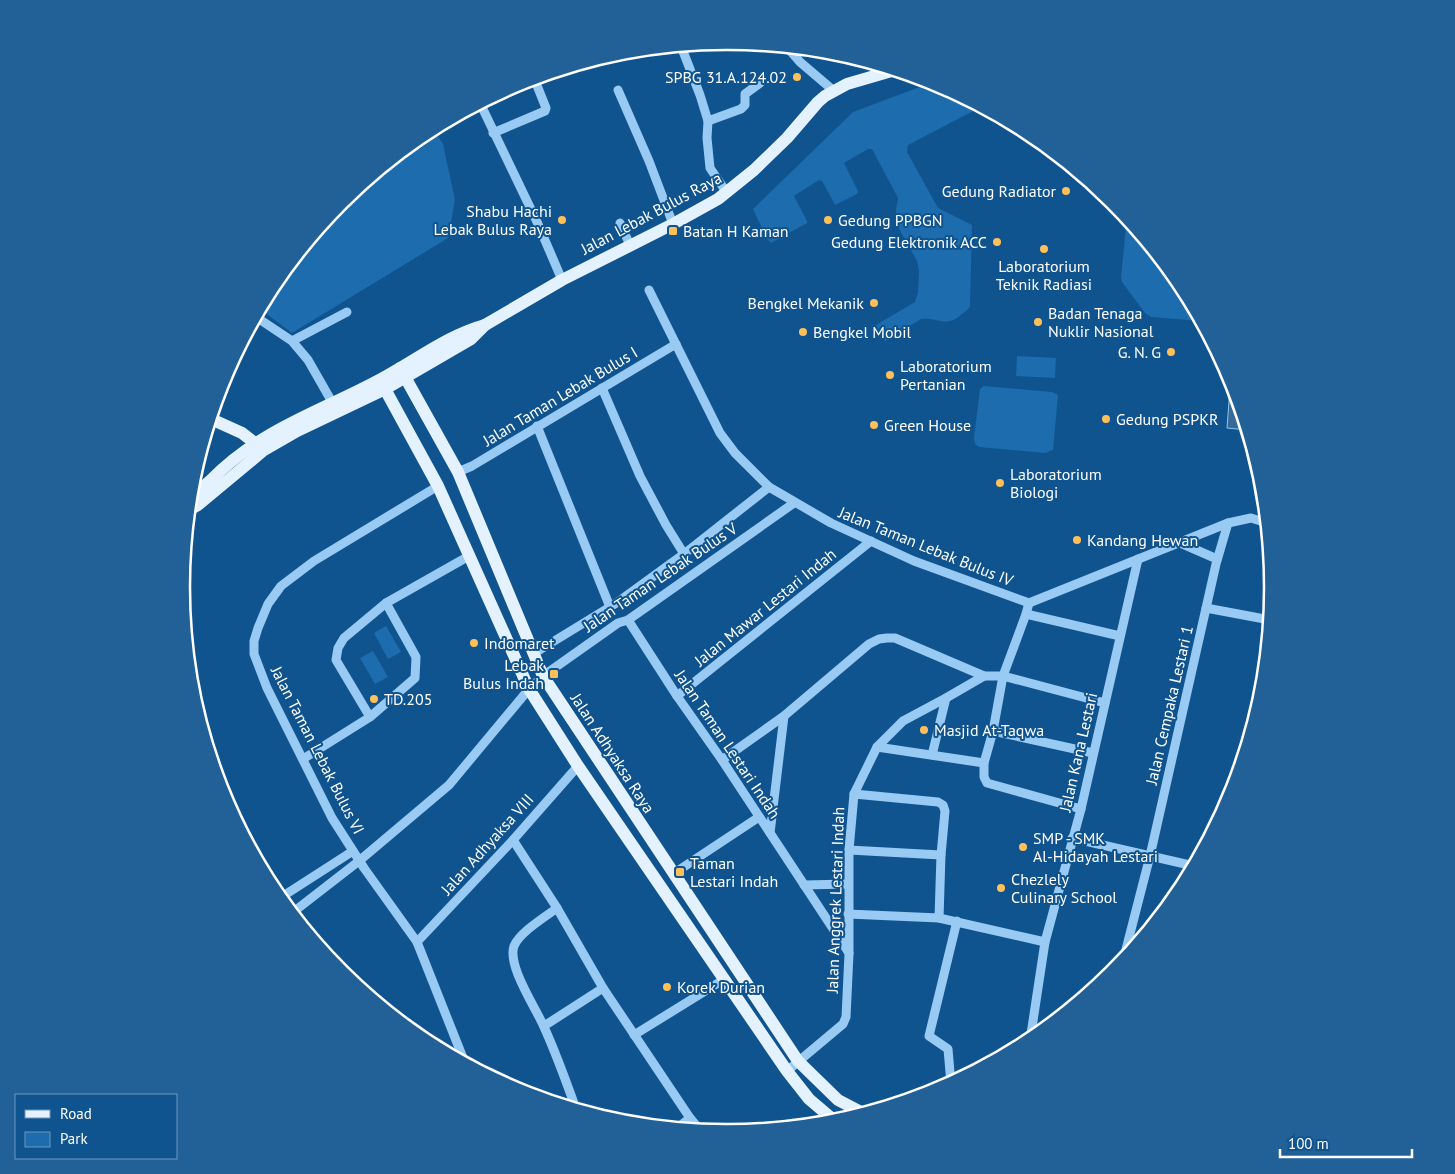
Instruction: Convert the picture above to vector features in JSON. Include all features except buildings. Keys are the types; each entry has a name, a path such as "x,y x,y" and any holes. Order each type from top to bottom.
{"main road":[{"name":"Jalan Lebak Bulus Raya","path":"199,491 217,473 259,446 297,431 385,389 403,372 471,339 486,325 562,280 673,224 727,193 787,138 818,102 834,90 863,78 883,73"},
{"name":"Jalan Adhyaksa Raya","path":"403,372 458,472 543,676 798,1061 818,1083 838,1100 855,1109"},
{"name":"Jalan Lebak Bulus Raya","path":"197,506 277,429 332,402 385,389"},
{"path":"385,389 393,393 398,389 412,391"},
{"path":"385,389 438,486 529,689 578,766 787,1071 809,1099 827,1115"},
{"path":"217,421 242,433 259,446"}],"street":[{"path":"683,52 698,88 708,121 709,164 714,175 727,193"},
{"path":"793,54 834,90"},
{"path":"708,121 741,109 744,104 745,94 760,83"},
{"path":"493,133 546,111 537,85"},
{"path":"618,90 649,161 673,224"},
{"path":"483,109 538,224 562,280"},
{"path":"620,223 630,245"},
{"name":"Jalan Taman Lebak Bulus IV","path":"649,290 720,433 735,453 769,487 794,503 830,523 914,561 1028,603 1228,523 1251,518 1260,521"},
{"path":"292,341 347,312"},
{"path":"261,320 292,341 308,360 332,402"},
{"name":"Jalan Taman Lebak Bulus I","path":"458,472 472,466 676,344"},
{"path":"602,388 640,476 684,554"},
{"path":"537,426 610,607"},
{"name":"Jalan Taman Lebak Bulus VI","path":"438,486 314,561 281,586 268,604 258,628 254,641 254,654 267,688 332,818 359,861 417,942 461,1053"},
{"name":"Jalan Taman Lebak Bulus V","path":"533,654 610,607 684,554 769,487"},
{"name":"Jalan Taman Lebak Bulus V","path":"529,689 543,676 618,624 628,620 794,503"},
{"path":"1251,518 1260,517"},
{"name":"Jalan Cempaka Lestari 1","path":"1127,945 1150,856 1217,560 1228,523"},
{"name":"Jalan Mawar Lestari Indah","path":"677,696 871,541"},
{"path":"1178,542 1217,560"},
{"path":"370,717 336,660 336,655 344,638 386,603 469,556"},
{"name":"Jalan Kana Lestari","path":"1032,1029 1045,942 1081,809 1138,559"},
{"path":"303,759 370,717 415,678 416,657 386,603"},
{"path":"1028,603 1026,614 1003,676 993,731 984,763 984,778 987,784 1081,809"},
{"path":"1206,608 1263,619"},
{"path":"1026,614 1120,636"},
{"name":"Jalan Taman Lestari Indah","path":"628,620 849,954"},
{"path":"722,760 784,716 869,644 887,638 895,638 984,676 1003,676 1105,703"},
{"name":"Jalan Anggrek Lestari Indah","path":"787,1071 843,1024 846,1017 849,954 849,850 854,794 877,748 903,720 984,676"},
{"path":"297,908 359,861 449,785 529,689"},
{"path":"932,754 946,698"},
{"path":"770,834 784,716"},
{"path":"993,731 1094,753"},
{"path":"877,748 932,754 984,763"},
{"name":"Jalan Adhyaksa VIII","path":"417,942 513,840 578,766"},
{"path":"854,794 938,802 943,805 945,811 938,918"},
{"path":"673,874 759,818"},
{"path":"1072,838 1187,865"},
{"path":"513,840 557,908 603,988 694,1123"},
{"path":"849,850 941,855"},
{"name":"Jalan Taman Lebak Bulus VI","path":"287,894 353,851"},
{"path":"804,885 848,884"},
{"path":"557,908 520,937 514,947 513,958 520,982 544,1026 573,1101"},
{"path":"848,914 938,918 1045,942"},
{"path":"950,1075 948,1049 929,1036 957,922"},
{"path":"634,1035 724,980"},
{"path":"544,1026 603,988"},
{"path":"685,1122 690,1118"}],"green space":[{"path":"921,86 975,110 908,145 907,152 938,208 972,225 970,306 951,321 921,319 885,341 878,336 876,325 915,302 918,292 919,270 917,261 897,225 896,209 898,198 872,149 868,149 844,163 858,191 857,194 835,205 822,181 819,180 794,196 807,223 771,243 767,239 753,209 853,112"},
{"path":"438,135 443,144 455,200 448,238 292,333 265,313 301,260 348,207 373,183"},
{"path":"1126,228 1154,260 1194,320 1151,317 1145,313 1122,282"},
{"path":"1017,356 1056,358 1055,378 1016,376"},
{"path":"984,386 1052,392 1058,395 1053,450 1045,453 979,447 975,444 974,438 980,389"},
{"path":"386,626 401,652 388,659 374,633"},
{"path":"373,651 388,677 375,684 360,658"}],"shaded area":[{"path":"1229,396 1241,429 1227,428"}],"place":[{"name":"SPBG 31.A.124.02","path":"797,77"},
{"name":"Gedung Radiator","path":"1066,191"},
{"name":"Shabu Hachi Lebak Bulus Raya","path":"562,220"},
{"name":"Gedung PPBGN","path":"828,220"},
{"name":"Batan H Kaman","path":"673,231"},
{"name":"Gedung Elektronik ACC","path":"997,242"},
{"name":"Laboratorium Teknik Radiasi","path":"1044,249"},
{"name":"Bengkel Mekanik","path":"874,303"},
{"name":"Badan Tenaga Nuklir Nasional","path":"1038,322"},
{"name":"Bengkel Mobil","path":"803,332"},
{"name":"G. N. G","path":"1171,352"},
{"name":"Laboratorium Pertanian","path":"890,375"},
{"name":"Gedung PSPKR","path":"1106,419"},
{"name":"Green House","path":"874,425"},
{"name":"Laboratorium Biologi","path":"1000,483"},
{"name":"Kandang Hewan","path":"1077,540"},
{"name":"Indomaret","path":"474,643"},
{"name":"Lebak Bulus Indah","path":"554,674"},
{"name":"TD.205","path":"374,699"},
{"name":"Masjid At-Taqwa","path":"924,730"},
{"name":"SMP - SMK Al-Hidayah Lestari","path":"1023,847"},
{"name":"Taman Lestari Indah","path":"680,872"},
{"name":"Chezlely Culinary School","path":"1001,888"},
{"name":"Korek Durian","path":"667,987"}]}
